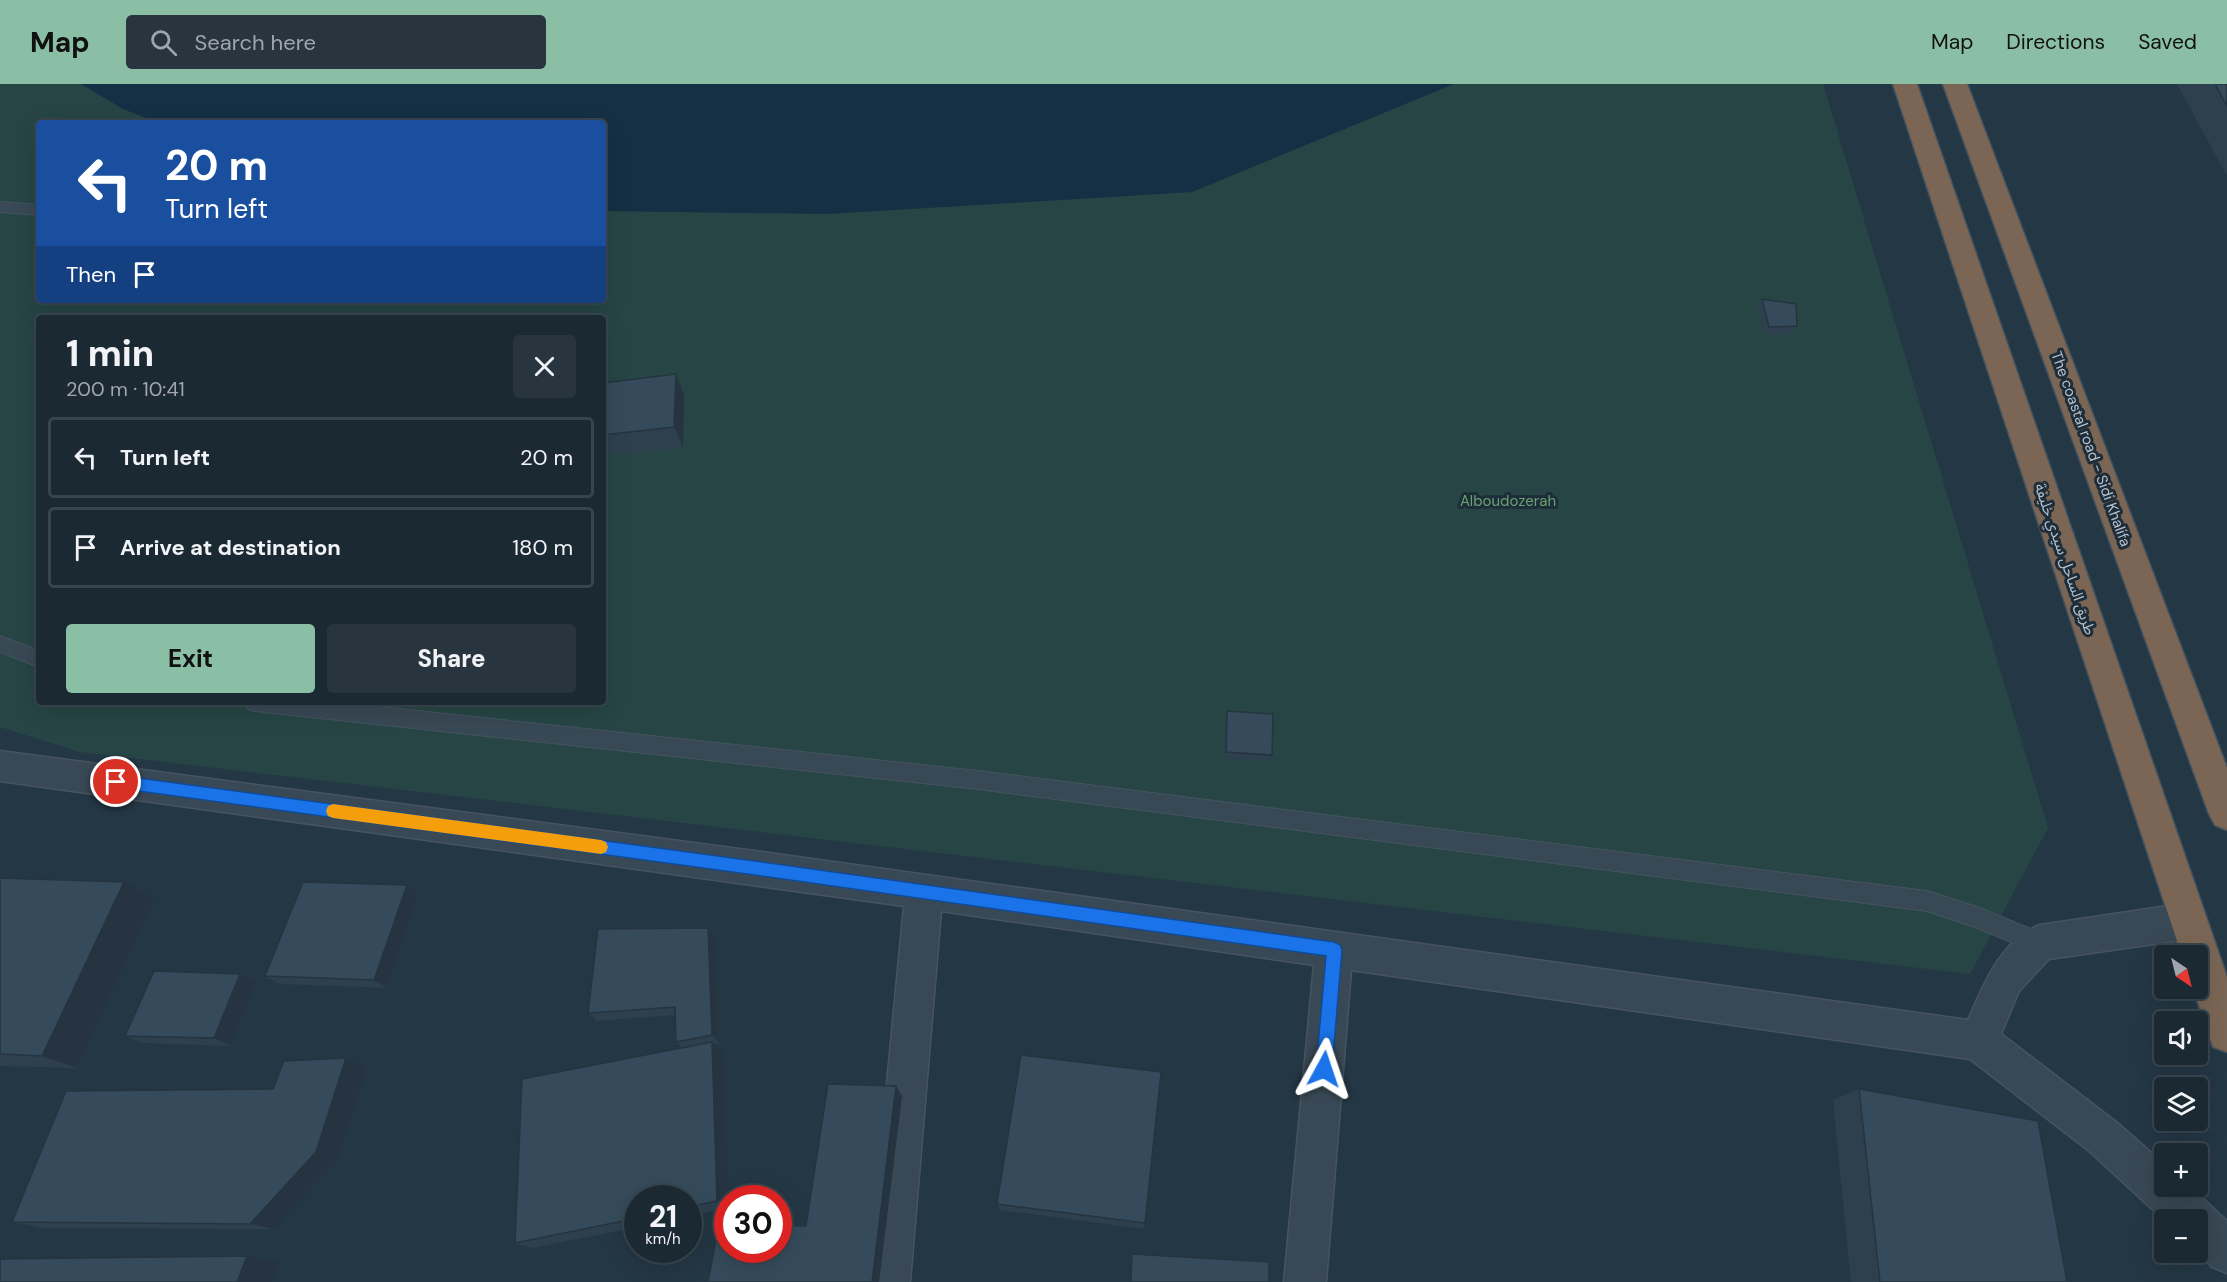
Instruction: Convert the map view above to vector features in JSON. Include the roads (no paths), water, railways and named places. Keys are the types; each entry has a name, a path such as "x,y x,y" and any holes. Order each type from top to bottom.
{"highway":[{"name":"طريق الساحل سيدي خليفة","path":"1905,84 2227,1033"},
{"name":"The coastal road - Sidi Khalifa","path":"1955,84 2227,814"}],"street":[{"path":"0,766 924,892 1978,1041 2102,1136 2185,1209"},
{"path":"889,1282 924,892"},
{"path":"1978,1041 2006,978 2040,943 2188,921"},
{"path":"1305,1282 1334,950"},
{"path":"2208,1232 2227,1252"}],"lane":[{"path":"0,207 36,210"},
{"path":"0,644 36,657"},
{"path":"282,705 978,780 1927,901 1977,917 2040,943"}],"water":[{"path":"81,84 1454,84 1192,192 828,214 606,211 606,120 151,120 123,109"}],"park label":[{"name":"Alboudozerah","path":"1508,501"}]}
